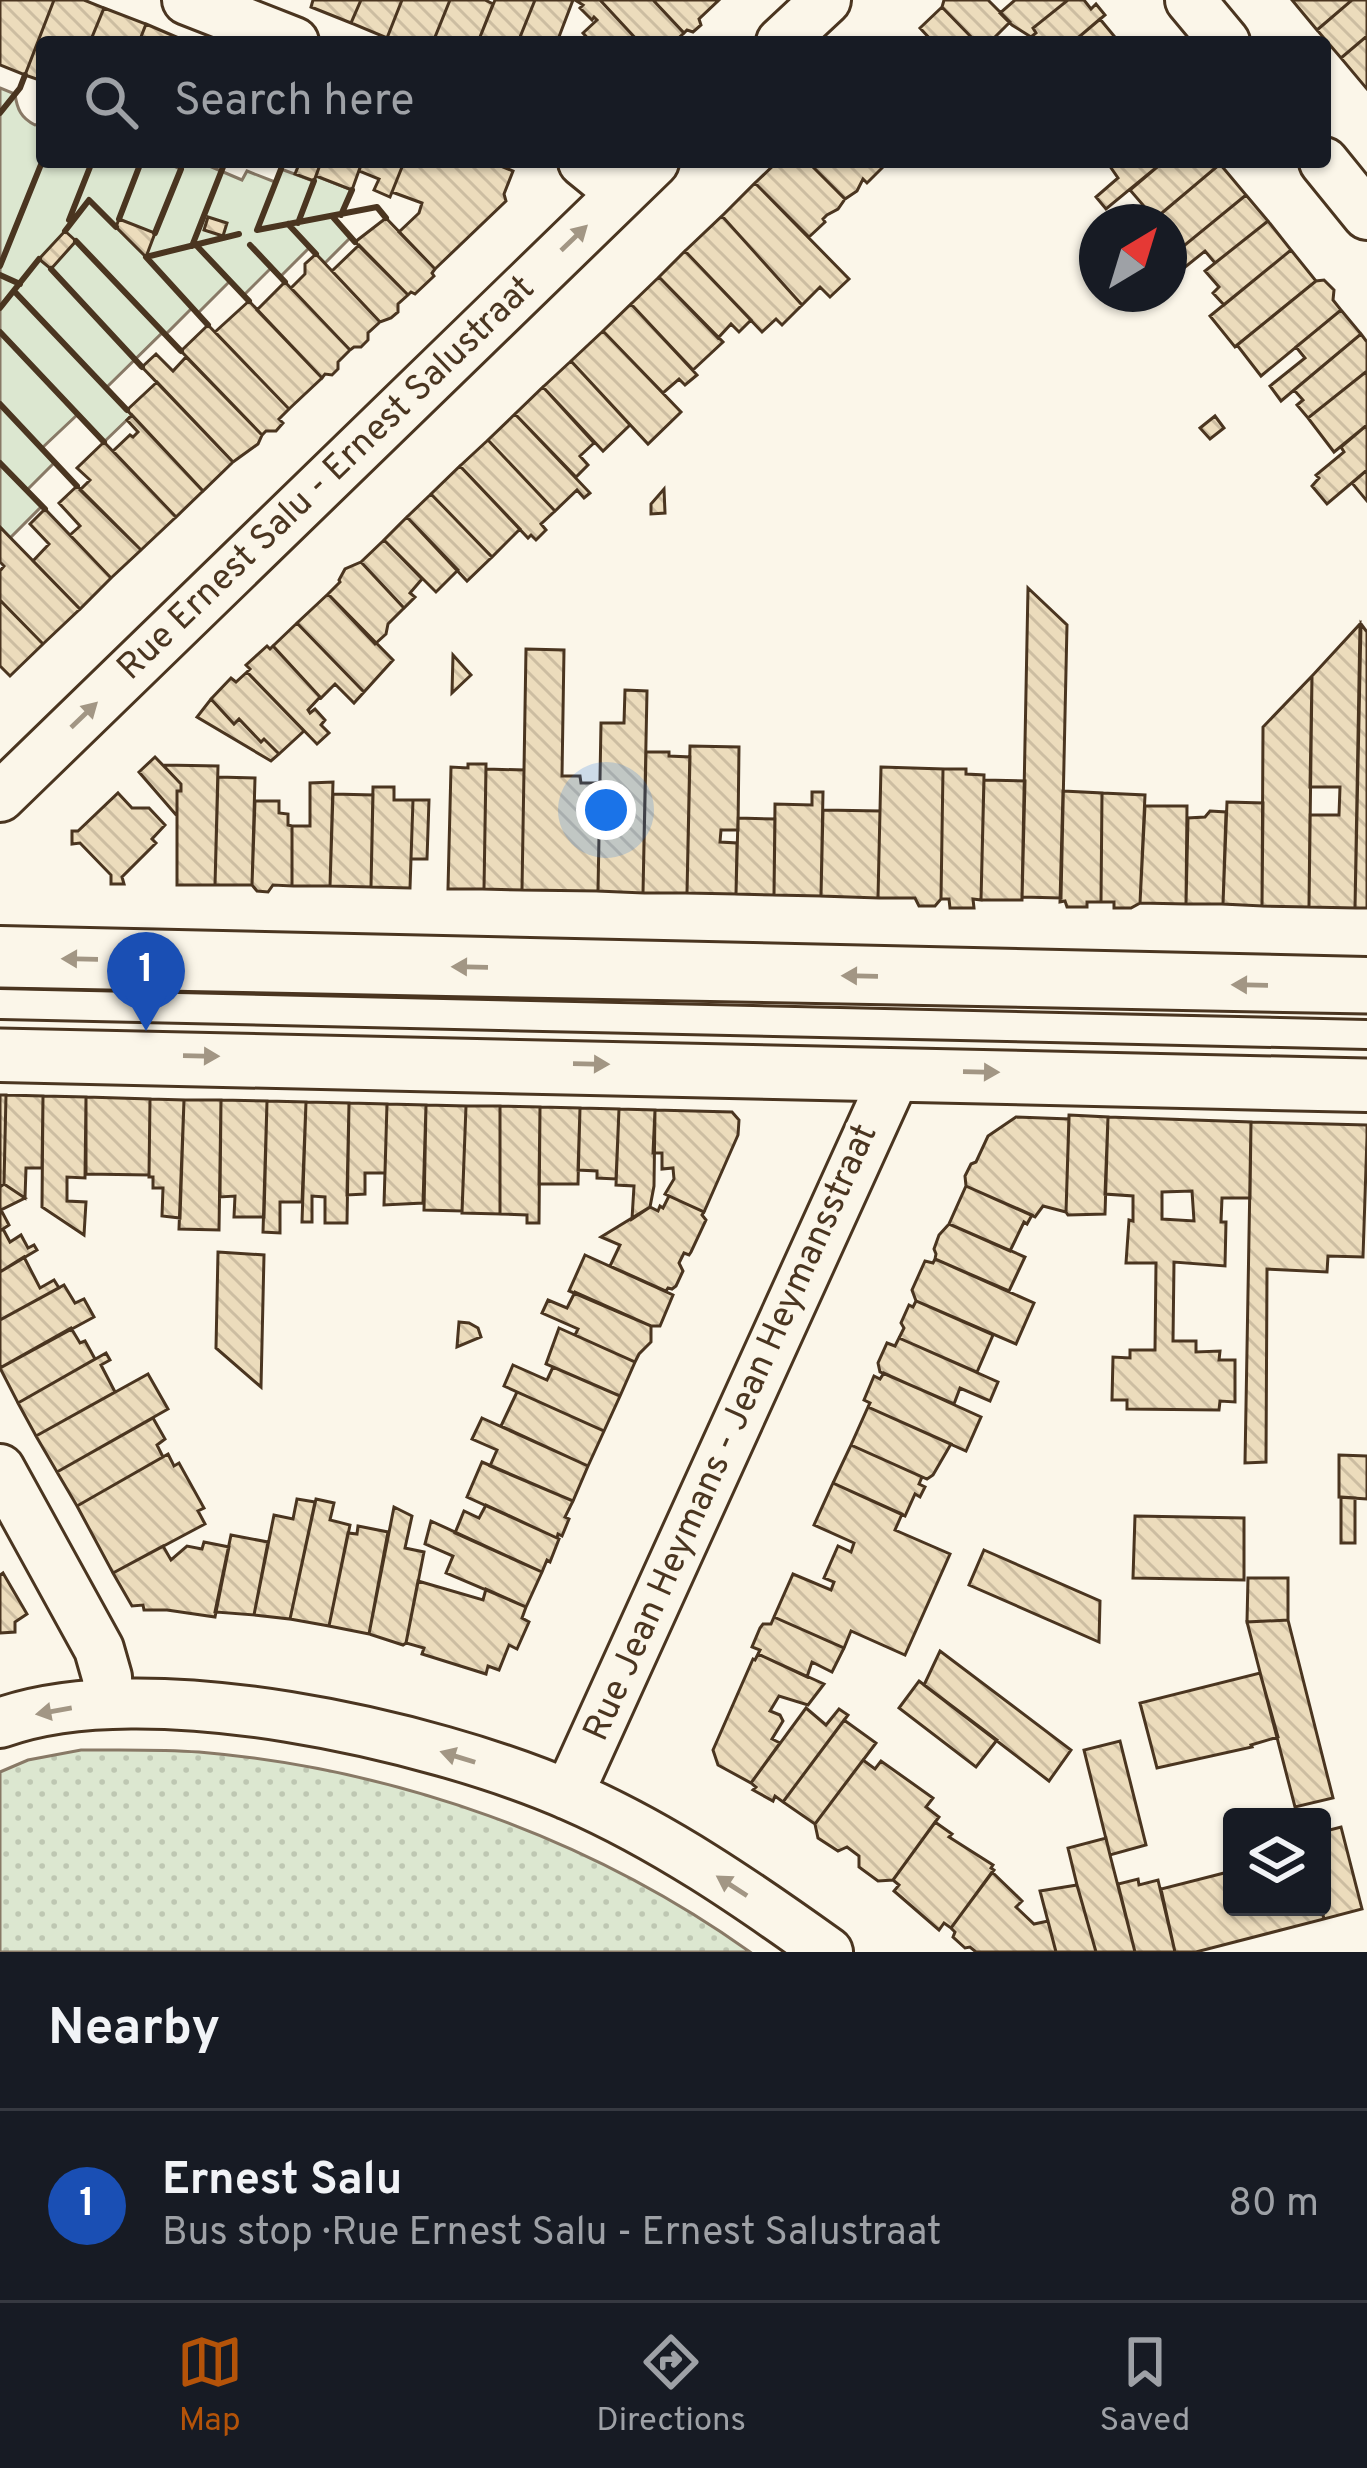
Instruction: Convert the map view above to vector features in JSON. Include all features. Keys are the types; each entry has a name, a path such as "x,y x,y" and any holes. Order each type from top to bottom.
{"main road":[{"path":"0,957 1367,988"},
{"path":"0,1051 1367,1081"}],"street":[{"path":"187,0 279,36"},
{"path":"788,36 826,0"},
{"path":"1190,0 1220,36"},
{"path":"605,168 637,177"},
{"path":"1329,168 1367,214"},
{"name":"Rue Ernest Salu - Ernest Salustraat","path":"0,797 637,177"},
{"name":"Rue Jean Heymans - Jean Heymansstraat","path":"568,1795 897,1071"},
{"path":"0,1469 99,1649 108,1703"},
{"path":"0,1724 108,1703 245,1712 456,1755 568,1795 698,1864 828,1952"}],"green space":[{"path":"0,88 15,94 19,109 36,125 36,168 214,168 242,180 247,171 275,182 281,169 352,190 341,215 333,217 351,237 325,263 309,248 280,277 271,268 244,295 230,281 198,313 192,308 106,388 132,415 104,442 77,415 42,448 55,462 27,490 42,506 10,538 0,527"},
{"path":"81,1750 184,1751 273,1761 418,1793 557,1843 624,1875 750,1952 0,1952 0,1772 28,1760"}],"building":[{"path":"0,0 54,0 40,36 36,36 25,75 0,65"},
{"path":"54,0 84,0 104,8 92,36 40,36"},
{"path":"313,0 361,0 351,23 311,7"},
{"path":"361,0 402,0 388,36 351,23"},
{"path":"402,0 450,0 435,36 388,36"},
{"path":"450,0 493,4 480,36 435,36"},
{"path":"495,0 535,0 520,36 480,36"},
{"path":"535,0 573,0 559,36 520,36"},
{"path":"575,0 600,0 633,36 586,36 583,33 597,20 580,8 583,5"},
{"path":"600,0 653,0 684,33 681,36 633,36"},
{"path":"653,0 719,0 699,19 701,25 684,33"},
{"path":"944,0 988,0 1010,22 996,36 970,36 942,7"},
{"path":"1015,0 1068,0 1033,28 1032,36 1000,13"},
{"path":"1068,0 1084,0 1091,9 1096,4 1105,15 1080,36 1032,36 1033,28"},
{"path":"1292,0 1352,0 1317,30"},
{"path":"1352,0 1367,0 1367,36 1341,58 1331,46 1331,36 1317,30"},
{"path":"942,7 970,36 927,36 920,28"},
{"path":"104,8 146,24 141,36 92,36"},
{"path":"1100,19 1114,36 1080,36"},
{"path":"146,24 174,36 141,36"},
{"path":"1367,36 1367,89 1341,58"},
{"path":"36,47 36,79 25,75"},
{"path":"298,168 319,168 314,181 295,174"},
{"path":"319,168 360,168 352,190 316,176"},
{"path":"402,168 390,197 374,190 379,179 359,171"},
{"path":"402,168 513,171 506,201 435,269 399,232 419,213 422,203 392,192"},
{"path":"771,168 814,168 845,199 809,237 755,183"},
{"path":"814,168 882,168 867,183 863,179 845,199"},
{"path":"1111,168 1156,168 1112,204 1102,204 1096,197 1118,178"},
{"path":"1156,168 1215,168 1173,204 1142,204 1130,190"},
{"path":"1215,168 1223,168 1246,195 1187,243 1187,204 1172,204"},
{"path":"755,183 849,279 830,297 820,287 802,305 722,216"},
{"path":"1246,195 1268,221 1215,263 1205,251 1187,266 1187,243"},
{"path":"722,216 802,305 782,325 776,319 762,332 685,251"},
{"path":"208,217 227,223 223,236 204,230"},
{"path":"386,218 435,269 415,294 408,295 355,242"},
{"path":"119,219 155,233 146,257 116,227"},
{"path":"1268,221 1291,250 1224,305 1213,293 1219,287 1205,271"},
{"path":"65,231 76,241 51,269 39,259"},
{"path":"359,245 408,295 398,304 398,312 380,322 332,271"},
{"path":"1291,250 1316,281 1235,347 1210,316"},
{"path":"685,251 751,320 739,332 731,324 718,338 659,277"},
{"path":"316,254 380,322 361,347 350,350 291,288"},
{"path":"659,277 723,342 693,370 631,304"},
{"path":"1324,280 1334,290 1333,300 1341,310 1261,376 1237,345 1316,281"},
{"path":"285,282 350,350 332,375 322,378 257,310"},
{"path":"249,301 322,378 289,409 215,332"},
{"path":"631,304 697,375 685,385 679,379 663,393 603,331"},
{"path":"1341,310 1361,334 1281,401 1270,386 1305,358 1296,347"},
{"path":"208,325 289,409 276,431 262,435 181,351"},
{"path":"603,331 681,412 648,444 571,361"},
{"path":"1361,334 1367,342 1367,371 1308,418 1297,405 1303,400 1294,390"},
{"path":"156,354 173,371 186,357 262,435 258,444 233,462 142,367"},
{"path":"571,361 630,425 603,451 543,387"},
{"path":"1367,371 1367,425 1334,452 1308,418"},
{"path":"157,382 233,462 203,491 127,410"},
{"path":"543,387 594,443 580,456 588,465 576,477 515,414"},
{"path":"515,414 590,493 584,498 577,490 555,511 488,440"},
{"path":"132,415 203,491 176,517 113,451 138,432 127,420"},
{"path":"1215,416 1224,428 1210,439 1200,428"},
{"path":"1367,425 1367,470 1327,504 1312,486 1319,478 1316,475"},
{"path":"488,440 555,511 541,524 546,530 536,540 531,535 528,538 460,466"},
{"path":"104,442 176,517 141,550 80,490 90,480 77,468"},
{"path":"460,466 520,529 492,557 431,494"},
{"path":"1367,470 1367,501 1352,483"},
{"path":"77,486 141,550 111,578 70,535 80,526 59,503"},
{"path":"664,489 665,513 651,514 651,504"},
{"path":"431,494 492,557 467,581 407,517"},
{"path":"45,509 111,578 80,609 33,561 49,544 30,524"},
{"path":"407,517 458,570 436,592 384,540"},
{"path":"0,527 80,609 43,644 0,600 4,566"},
{"path":"384,540 422,579 404,608 361,562"},
{"path":"361,562 404,608 375,644 328,594 345,569"},
{"path":"1028,588 1067,625 1061,898 1022,897"},
{"path":"328,594 393,660 364,692 297,623"},
{"path":"0,600 43,644 10,676 0,666"},
{"path":"297,623 364,692 354,703 335,684 321,698 273,646"},
{"path":"1360,624 1355,908 1309,907 1310,815 1339,815 1340,787 1310,787 1312,676"},
{"path":"1361,624 1367,632 1367,908 1355,908"},
{"path":"273,646 320,697 308,710 315,709 329,733 317,744 247,672 246,665"},
{"path":"526,649 564,650 562,776 600,783 598,891 522,890"},
{"path":"453,655 471,675 452,693"},
{"path":"247,672 304,731 279,754 239,719 234,724 211,699 231,678 236,682"},
{"path":"1312,676 1309,907 1262,906 1263,727"},
{"path":"625,690 647,691 643,893 598,891 601,723 624,723"},
{"path":"211,699 234,724 239,719 279,754 271,761 197,717"},
{"path":"690,746 739,747 738,830 721,830 720,842 737,843 736,894 687,893"},
{"path":"646,752 690,757 687,893 643,893"},
{"path":"155,757 181,784 177,816 139,772"},
{"path":"468,764 486,764 484,889 448,889 451,767 468,768"},
{"path":"163,765 218,766 215,885 177,885 177,791 181,784"},
{"path":"881,767 943,769 941,899 935,906 919,906 915,898 878,898"},
{"path":"486,769 524,770 522,890 484,889"},
{"path":"943,769 984,775 981,900 973,899 974,908 950,908 949,899 941,899"},
{"path":"218,777 255,778 252,885 215,885"},
{"path":"984,780 1025,781 1022,900 981,900"},
{"path":"333,782 330,886 292,886 292,826 310,826 310,783"},
{"path":"373,787 394,787 394,800 413,800 410,888 371,887"},
{"path":"1063,791 1102,793 1101,902 1087,902 1087,907 1067,907 1065,901 1060,902"},
{"path":"812,792 823,792 821,896 774,895 775,804 812,805"},
{"path":"118,793 132,808 149,808 165,825 152,839 156,843 122,877 124,884 111,884 111,875 80,843 72,844 72,831 78,831"},
{"path":"1102,793 1145,795 1140,903 1131,908 1101,902"},
{"path":"333,794 373,795 371,887 330,886"},
{"path":"413,800 429,800 427,859 411,859"},
{"path":"255,801 279,801 279,813 288,814 292,886 273,885 268,892 252,885"},
{"path":"1227,802 1263,803 1262,906 1223,904"},
{"path":"1145,806 1187,806 1186,904 1140,903"},
{"path":"823,810 880,811 878,898 821,896"},
{"path":"1210,811 1226,812 1223,904 1186,904 1188,818 1205,817"},
{"path":"738,818 775,819 774,895 736,894"},
{"path":"0,1095 6,1095 4,1184 0,1187"},
{"path":"6,1095 43,1096 42,1168 26,1168 25,1198 4,1184"},
{"path":"43,1096 86,1097 85,1178 67,1177 67,1201 86,1202 84,1235 42,1207"},
{"path":"86,1097 150,1099 149,1175 86,1174"},
{"path":"150,1099 184,1100 180,1218 162,1216 163,1188 153,1188 153,1177 149,1177"},
{"path":"184,1100 221,1100 219,1230 179,1229"},
{"path":"221,1100 267,1101 264,1217 234,1217 235,1196 220,1197"},
{"path":"267,1101 306,1102 302,1202 280,1202 280,1233 263,1232"},
{"path":"306,1102 349,1103 347,1223 325,1223 325,1197 312,1196 312,1222 302,1222"},
{"path":"349,1103 387,1104 385,1173 365,1173 365,1194 347,1195"},
{"path":"387,1104 426,1105 423,1203 384,1205"},
{"path":"426,1105 466,1106 462,1211 424,1210"},
{"path":"466,1106 500,1106 500,1214 462,1213"},
{"path":"500,1106 540,1107 539,1223 527,1223 527,1215 500,1214"},
{"path":"540,1107 580,1108 578,1184 539,1184"},
{"path":"580,1108 619,1109 616,1179 578,1170"},
{"path":"619,1109 655,1110 650,1207 632,1219 634,1186 616,1185"},
{"path":"655,1110 732,1112 739,1120 738,1135 704,1212 665,1194 674,1179 673,1168 662,1169 662,1153 653,1153"},
{"path":"1069,1115 1108,1117 1105,1214 1066,1212"},
{"path":"1016,1117 1069,1119 1066,1212 1043,1206 1035,1217 966,1186 965,1176 988,1136"},
{"path":"1108,1117 1251,1122 1250,1198 1222,1198 1225,1266 1174,1262 1173,1341 1196,1341 1196,1352 1220,1351 1219,1360 1235,1360 1235,1402 1220,1401 1219,1410 1127,1409 1127,1400 1112,1400 1113,1357 1130,1358 1130,1350 1155,1350 1156,1263 1126,1263 1133,1196 1105,1194","holes":["1192,1191 1194,1221 1162,1219 1162,1192"]},
{"path":"1251,1122 1367,1125 1367,1137 1363,1257 1328,1256 1327,1272 1267,1269 1266,1462 1245,1463"},
{"path":"4,1184 25,1198 1,1210 9,1225 0,1231 0,1187"},
{"path":"966,1186 1032,1215 1010,1251 949,1224"},
{"path":"669,1196 704,1212 706,1220 691,1252 684,1253 679,1263 683,1271 676,1286 666,1291 610,1266 620,1245 601,1237 650,1207 663,1208"},
{"path":"949,1224 1025,1257 1009,1291 935,1259 939,1235"},
{"path":"0,1231 10,1242 21,1235 28,1248 34,1245 37,1250 0,1272"},
{"path":"218,1252 264,1255 261,1387 216,1348"},
{"path":"585,1255 673,1295 660,1326 569,1291"},
{"path":"24,1257 40,1288 54,1280 59,1288 0,1320 0,1272"},
{"path":"935,1259 1034,1303 1016,1344 916,1301 912,1290 925,1261"},
{"path":"64,1285 75,1303 84,1299 94,1317 0,1368 0,1320"},
{"path":"575,1292 651,1326 651,1342 635,1362 575,1335 578,1329 542,1313 548,1300 567,1308"},
{"path":"916,1301 993,1335 977,1372 899,1338 909,1305 913,1307"},
{"path":"459,1322 478,1328 481,1337 457,1347"},
{"path":"71,1328 95,1359 18,1403 0,1368"},
{"path":"559,1328 635,1362 620,1396 546,1364"},
{"path":"899,1338 998,1382 990,1401 960,1388 954,1404 880,1372 878,1363 887,1343 895,1346"},
{"path":"106,1353 110,1360 101,1365 115,1392 36,1436 18,1403"},
{"path":"513,1365 547,1380 553,1367 620,1396 604,1431 504,1386"},
{"path":"884,1373 981,1417 966,1451 868,1407 870,1403 864,1400 874,1376 880,1379"},
{"path":"148,1374 168,1409 57,1472 36,1436"},
{"path":"517,1392 604,1431 588,1466 501,1426"},
{"path":"868,1407 951,1444 933,1475 927,1479 851,1445"},
{"path":"153,1418 165,1439 157,1445 163,1457 77,1506 57,1472"},
{"path":"482,1418 588,1466 573,1501 490,1466 497,1450 472,1439"},
{"path":"851,1445 922,1477 919,1484 925,1487 920,1497 915,1494 905,1516 833,1483"},
{"path":"168,1454 174,1466 179,1463 204,1508 198,1511 205,1524 113,1573 77,1506"},
{"path":"1339,1455 1367,1456 1367,1499 1339,1497"},
{"path":"482,1462 573,1501 562,1536 557,1538 467,1497"},
{"path":"833,1483 902,1514 895,1530 950,1554 905,1655 851,1631 844,1648 774,1617 793,1574 831,1590 834,1582 824,1578 838,1546 851,1552 854,1543 814,1525"},
{"path":"1341,1497 1355,1498 1355,1543 1341,1543"},
{"path":"297,1499 315,1502 290,1619 254,1615 274,1515 293,1519"},
{"path":"316,1499 334,1503 330,1520 350,1525 329,1626 290,1619"},
{"path":"486,1505 559,1539 542,1572 455,1533 464,1511 479,1518"},
{"path":"394,1507 412,1516 405,1548 424,1552 403,1645 369,1634"},
{"path":"1135,1516 1244,1518 1244,1580 1133,1578"},
{"path":"431,1521 542,1572 526,1607 446,1573 453,1556 425,1544"},
{"path":"358,1526 388,1532 369,1634 329,1626 348,1533 357,1534"},
{"path":"231,1535 268,1542 254,1615 215,1612"},
{"path":"204,1542 229,1547 215,1617 132,1606 113,1573 163,1546 171,1560 187,1546 202,1549"},
{"path":"984,1550 1100,1601 1099,1642 969,1585"},
{"path":"3,1573 27,1614 15,1622 15,1632 0,1633"},
{"path":"1248,1578 1288,1578 1288,1620 1247,1622"},
{"path":"418,1581 483,1600 486,1589 526,1607 522,1618 529,1622 517,1649 509,1645 499,1670 488,1666 486,1674 422,1654 424,1648 406,1643"},
{"path":"774,1617 844,1648 832,1672 812,1662 807,1677 758,1654 760,1650 752,1647 760,1628 771,1624"},
{"path":"1288,1620 1333,1798 1295,1807 1247,1622"},
{"path":"940,1651 1071,1750 1049,1781 924,1685"},
{"path":"758,1654 824,1684 808,1705 779,1696 770,1711 783,1721 772,1739 780,1743 751,1783 718,1765 713,1750"},
{"path":"1260,1673 1278,1737 1157,1768 1140,1703"},
{"path":"919,1681 997,1740 976,1767 899,1708"},
{"path":"806,1708 826,1725 839,1709 848,1715 783,1802 775,1796 773,1801 753,1790 756,1787 751,1783"},
{"path":"844,1720 876,1743 815,1824 783,1802"},
{"path":"1120,1741 1146,1845 1110,1855 1084,1750"},
{"path":"863,1760 875,1769 881,1761 933,1798 926,1807 939,1817 893,1880 878,1881 859,1867 859,1856 847,1847 838,1851 818,1838 815,1824"},
{"path":"935,1822 994,1870 951,1928 944,1923 939,1930 894,1891 899,1885 893,1880"},
{"path":"1341,1827 1362,1909 1324,1919 1331,1916 1331,1830"},
{"path":"1106,1838 1135,1952 1096,1952 1077,1885 1068,1848"},
{"path":"992,1872 1022,1901 1016,1907 1034,1924 1048,1921 1056,1952 976,1952 953,1937 951,1928"},
{"path":"1223,1873 1223,1916 1324,1919 1196,1952 1175,1952 1161,1889"},
{"path":"1138,1879 1139,1885 1158,1880 1175,1952 1135,1952 1118,1884"},
{"path":"1077,1885 1096,1952 1056,1952 1040,1891"}],"tram line":[{"path":"0,988 1367,1014"},
{"path":"0,1028 1367,1058"}],"wall":[{"path":"0,113 25,75"},
{"path":"0,266 40,168"},
{"path":"69,220 90,168"},
{"path":"119,219 139,168"},
{"path":"192,246 223,168"},
{"path":"155,233 181,169"},
{"path":"257,230 281,169"},
{"path":"298,223 314,181"},
{"path":"341,215 352,190"},
{"path":"65,231 89,200 116,227"},
{"path":"257,230 377,207 386,218"},
{"path":"332,216 355,242"},
{"path":"288,224 316,254"},
{"path":"208,325 146,257 239,234"},
{"path":"76,241 181,351"},
{"path":"196,245 249,301"},
{"path":"250,245 285,282"},
{"path":"0,308 39,259"},
{"path":"51,269 142,367"},
{"path":"0,275 20,284"},
{"path":"14,291 127,410"},
{"path":"0,332 104,442"},
{"path":"0,404 77,486"},
{"path":"0,463 45,509"}],"place":[{"name":"Ernest Salu","path":"146,1031"}]}
